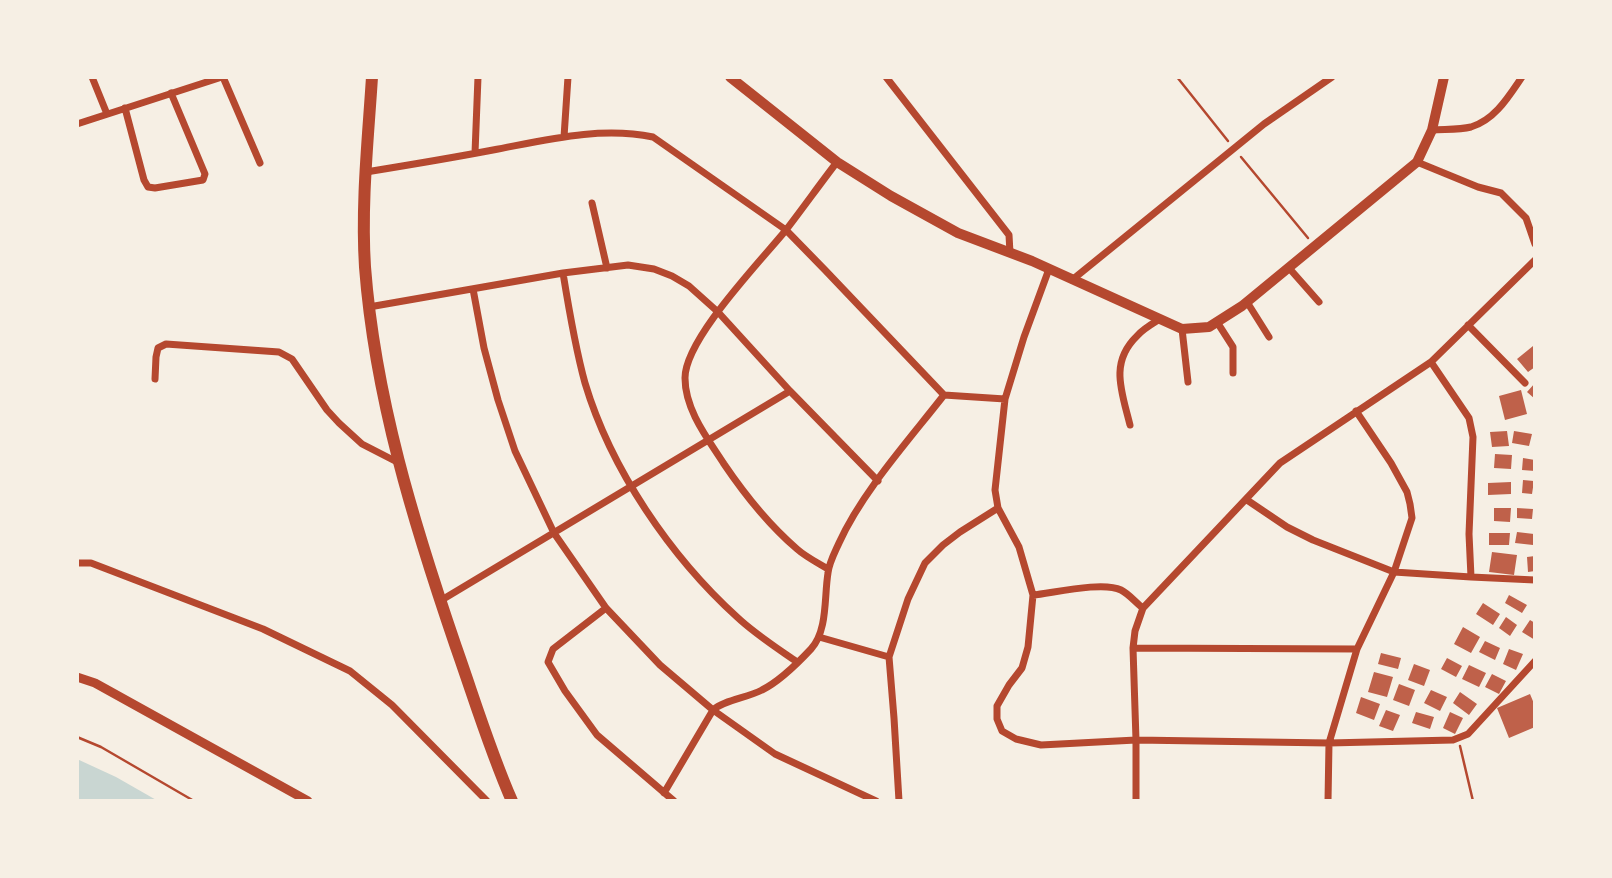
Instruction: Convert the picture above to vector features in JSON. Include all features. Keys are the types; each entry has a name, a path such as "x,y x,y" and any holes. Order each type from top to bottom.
{"highway":[{"path":"372,77 364,246 369,307 380,382 425,556 512,801"}],"main road":[{"path":"730,77 837,162 891,196 958,233 1049,269 1182,329 1209,327 1247,302 1417,162 1432,130 1444,77"}],"street":[{"path":"92,77 107,114"},
{"path":"77,124 222,77 260,163"},
{"path":"475,153 478,77"},
{"path":"564,137 568,77"},
{"path":"886,77 1009,236 1010,253"},
{"path":"1072,280 1264,124 1332,77"},
{"path":"1432,130 1471,127 1491,117 1522,77"},
{"path":"125,108 148,187 202,180 205,174 171,93"},
{"path":"366,172 564,137 632,133 653,137 786,230 943,395 1005,399"},
{"path":"828,569 799,551 763,516 734,479 692,411 685,377 694,348 718,312 786,230 837,162"},
{"path":"1417,162 1478,187 1501,193 1526,218 1535,244"},
{"path":"592,203 607,268"},
{"path":"1136,801 1133,648 1135,631 1143,608 1280,463 1431,362 1535,260"},
{"path":"369,307 563,273 628,265 654,269 689,286 718,312 878,481"},
{"path":"1289,268 1319,302"},
{"path":"1049,269 1005,399 995,490 998,508 1019,547 1033,596 1028,647 1022,668 997,706 997,719 1002,731 1016,739 1041,745 1136,740 1329,743 1453,740 1468,734 1535,661"},
{"path":"563,273 586,385 605,436 631,487 693,574 739,619 797,662"},
{"path":"473,289 484,348 498,400 529,483 554,533 606,608 660,665 713,710 775,754 876,801"},
{"path":"1247,302 1269,337"},
{"path":"1130,425 1119,372 1124,351 1138,335 1160,319"},
{"path":"1217,321 1233,347 1233,373"},
{"path":"1468,325 1525,383"},
{"path":"1182,329 1188,382"},
{"path":"155,379 158,348 166,344 279,352 292,359 338,423 362,444 400,464"},
{"path":"1431,362 1469,418 1473,437 1469,534 1471,577"},
{"path":"440,601 790,391"},
{"path":"664,793 713,710 719,705 762,690 782,677 812,648 819,637 828,569 840,541 878,481 943,395"},
{"path":"1328,801 1329,743 1357,649 1394,572 1412,518 1406,492 1391,463 1356,411"},
{"path":"1247,499 1287,527 1313,540 1394,572 1535,580"},
{"path":"899,801 888,657 908,599 925,563 960,532 998,508"},
{"path":"77,563 91,564 263,629 350,671 392,705 487,801"},
{"path":"1033,596 1105,588 1120,590 1143,608"},
{"path":"606,608 553,649 548,662 597,735 674,801"},
{"path":"819,637 888,657"},
{"path":"1133,648 1357,649"},
{"path":"77,677 95,683 308,801"}],"path":[{"path":"1177,77 1315,246"},
{"path":"77,737 101,747 194,801"},
{"path":"1458,738 1473,801"}],"shaded area":[{"path":"77,759 116,777 158,801 77,801"}],"building":[{"path":"1533,346 1535,367 1528,372 1517,359"},
{"path":"1535,383 1535,399 1527,392"},
{"path":"1521,390 1527,414 1505,420 1499,396"},
{"path":"1507,431 1509,446 1492,447 1490,432"},
{"path":"1514,431 1532,434 1529,446 1512,443"},
{"path":"1495,454 1512,455 1511,469 1494,468"},
{"path":"1523,458 1535,460 1535,471 1522,470"},
{"path":"1523,480 1534,481 1532,494 1522,493"},
{"path":"1511,482 1511,494 1488,495 1488,483"},
{"path":"1494,508 1511,508 1510,522 1494,521"},
{"path":"1517,508 1533,509 1532,519 1517,518"},
{"path":"1517,532 1534,534 1533,545 1515,543"},
{"path":"1489,533 1510,533 1509,545 1489,545"},
{"path":"1492,552 1517,555 1514,575 1489,572"},
{"path":"1535,556 1535,571 1528,572 1527,557"},
{"path":"1509,595 1527,605 1522,613 1505,603"},
{"path":"1483,603 1500,614 1493,625 1476,614"},
{"path":"1506,617 1517,625 1510,636 1499,628"},
{"path":"1530,620 1535,623 1535,640 1522,632"},
{"path":"1463,627 1480,637 1471,653 1454,644"},
{"path":"1485,641 1500,648 1495,660 1479,652"},
{"path":"1509,649 1523,654 1516,670 1503,664"},
{"path":"1381,653 1401,658 1398,669 1378,664"},
{"path":"1447,658 1462,666 1456,677 1441,669"},
{"path":"1414,664 1430,670 1424,686 1408,680"},
{"path":"1469,665 1486,673 1479,687 1462,679"},
{"path":"1374,672 1393,677 1387,697 1368,692"},
{"path":"1492,674 1506,681 1499,694 1485,687"},
{"path":"1399,684 1415,690 1409,706 1393,700"},
{"path":"1431,690 1447,697 1440,711 1424,703"},
{"path":"1460,692 1477,704 1469,715 1453,703"},
{"path":"1530,694 1535,706 1535,727 1509,738 1497,708"},
{"path":"1361,697 1380,704 1374,720 1356,713"},
{"path":"1386,710 1400,715 1393,731 1379,726"},
{"path":"1416,712 1434,717 1430,729 1412,723"},
{"path":"1450,712 1463,718 1455,734 1443,728"}]}
